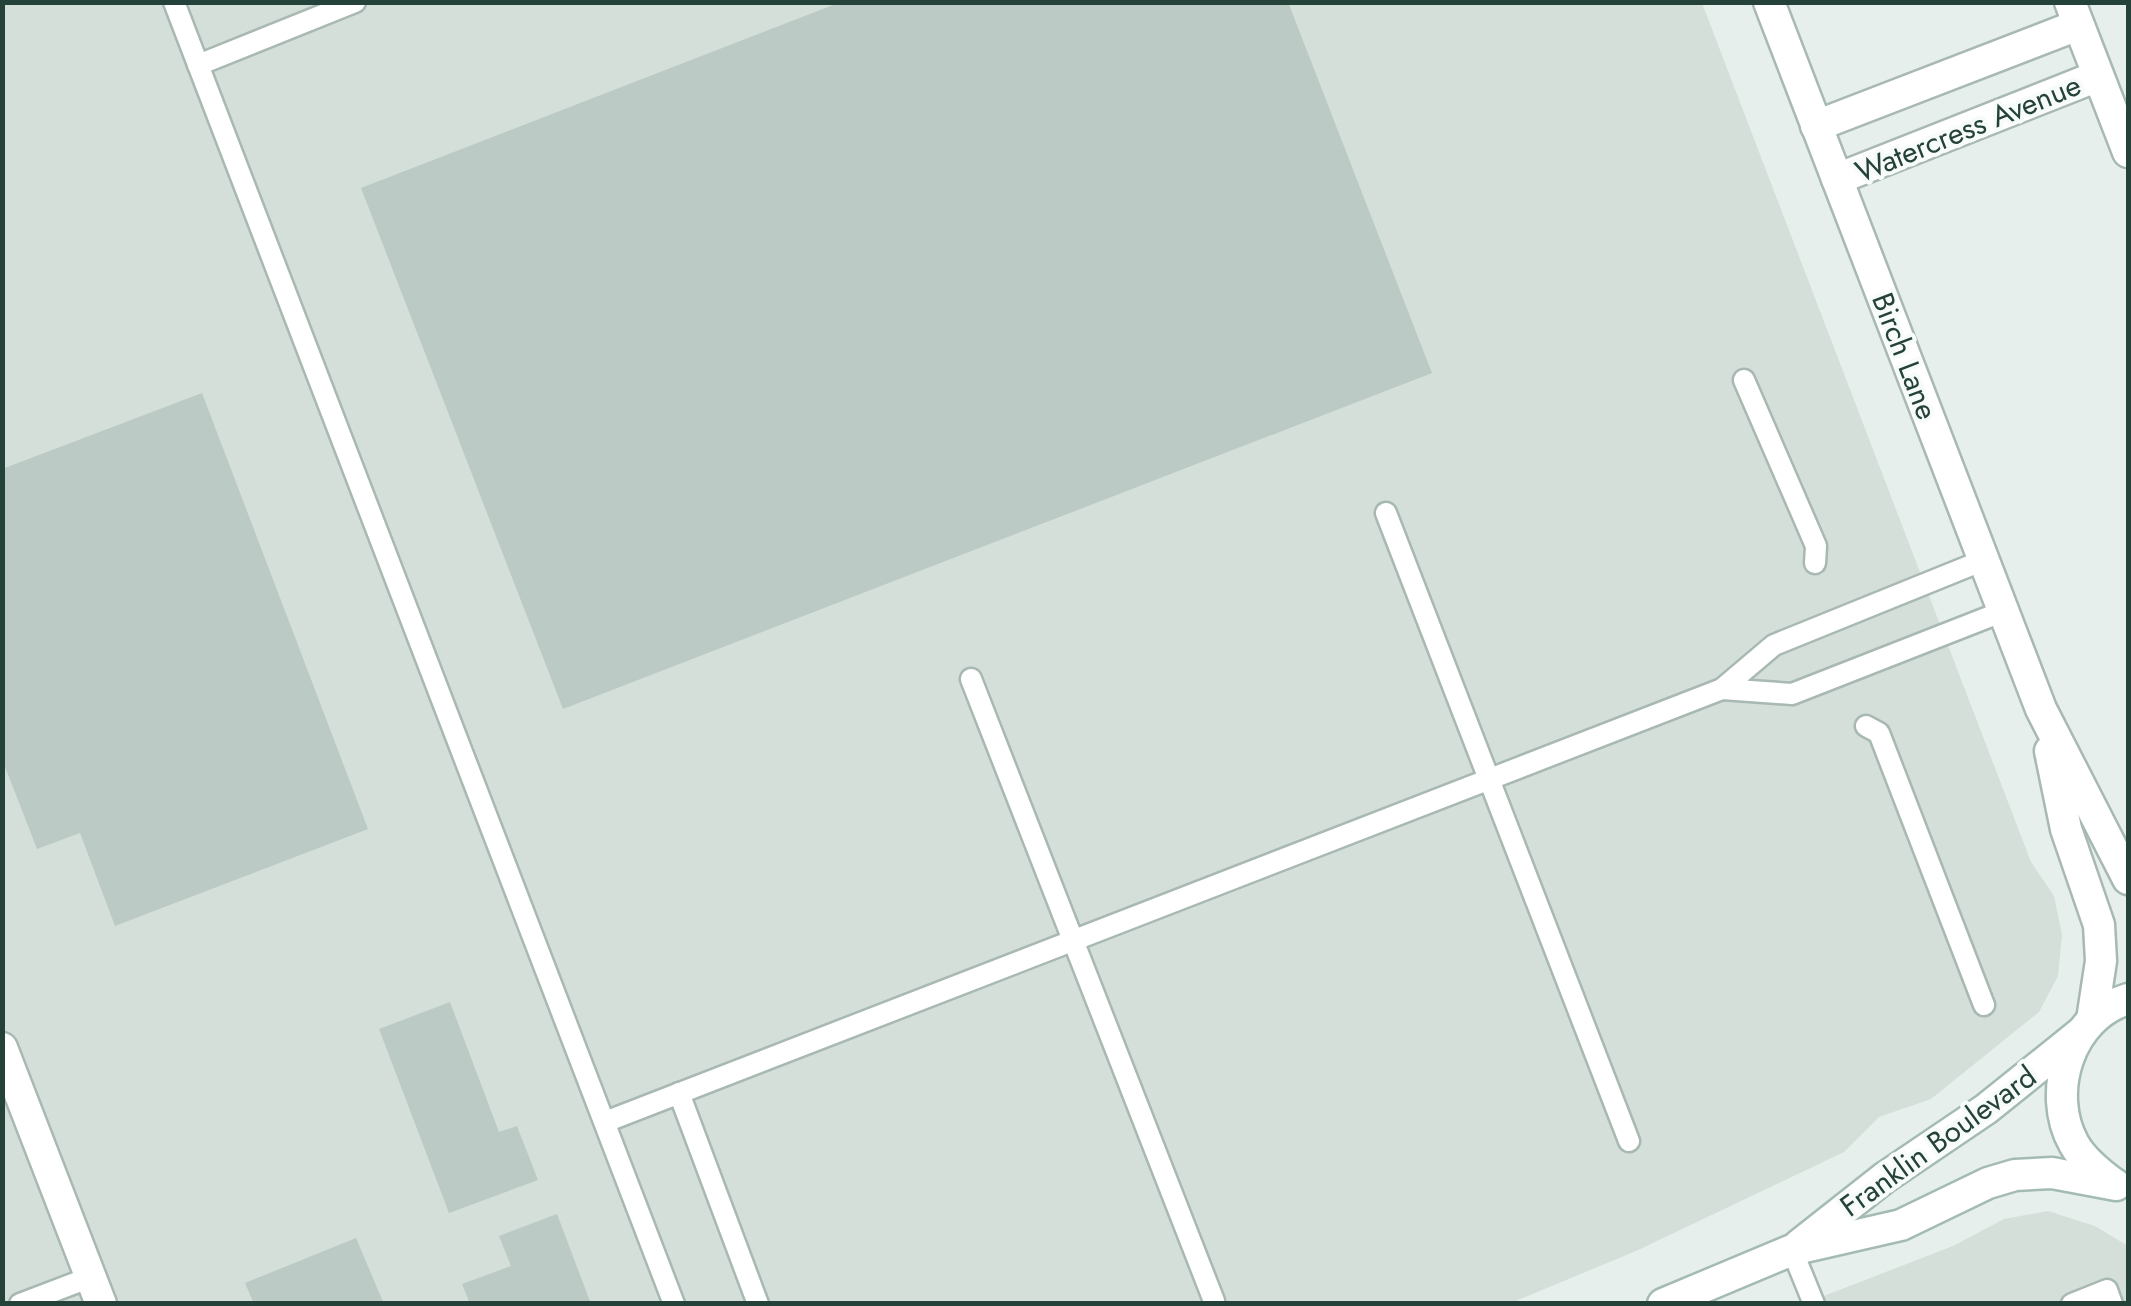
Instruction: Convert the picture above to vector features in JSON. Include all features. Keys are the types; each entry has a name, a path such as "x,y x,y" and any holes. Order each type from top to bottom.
{"street":[{"name":"Birch Lane","path":"1769,2 2041,709 2128,879"},
{"name":"Watercress Avenue","path":"1816,126 2074,14 2128,152"},
{"name":"Watercress Avenue","path":"1837,179 2098,76"},
{"name":"Birch Lane","path":"2041,709 2066,829 2099,925 2101,961 2087,1026 2068,1058 2061,1086 2064,1116 2074,1144 2092,1167 2122,1187"},
{"name":"Franklin Boulevard","path":"1792,1250 1884,1178 1986,1109 2087,1026 2128,1000"},
{"path":"2,1048 96,1290"},
{"name":"Franklin Boulevard","path":"1663,1304 1792,1250 1901,1225 1988,1183 2015,1175 2052,1173 2122,1187"}],"lane":[{"path":"174,2 674,1304"},
{"path":"198,65 355,2"},
{"path":"1744,380 1816,546 1815,564"},
{"path":"1386,513 1629,1141"},
{"path":"605,1122 1722,689 1774,644 1984,560"},
{"path":"1722,689 1792,694 2004,610"},
{"path":"971,679 1214,1300"},
{"path":"1866,726 1879,733 1984,1005"},
{"path":"679,1094 758,1304"},
{"path":"1792,1250 1814,1304"},
{"path":"20,1304 96,1290"},
{"path":"2072,1304 2107,1290 2112,1304"}],"shaded area":[{"path":"3,3 1702,3 2031,862 2054,896 2062,935 2058,976 2039,1012 1931,1099 1879,1117 1844,1152 1636,1251 1511,1303 3,1304"},
{"path":"2048,1211 2095,1226 2128,1246 2128,1303 1803,1304 1953,1246 2004,1219"}],"building":[{"path":"841,2 1288,2 1432,373 563,709 361,188"},
{"path":"202,393 368,829 115,926 80,833 37,849 2,759 2,469"},
{"path":"450,1002 499,1132 517,1126 538,1180 449,1213 379,1029"},
{"path":"557,1214 591,1304 470,1304 462,1284 511,1266 499,1236"},
{"path":"356,1238 384,1304 254,1304 245,1283"}]}
